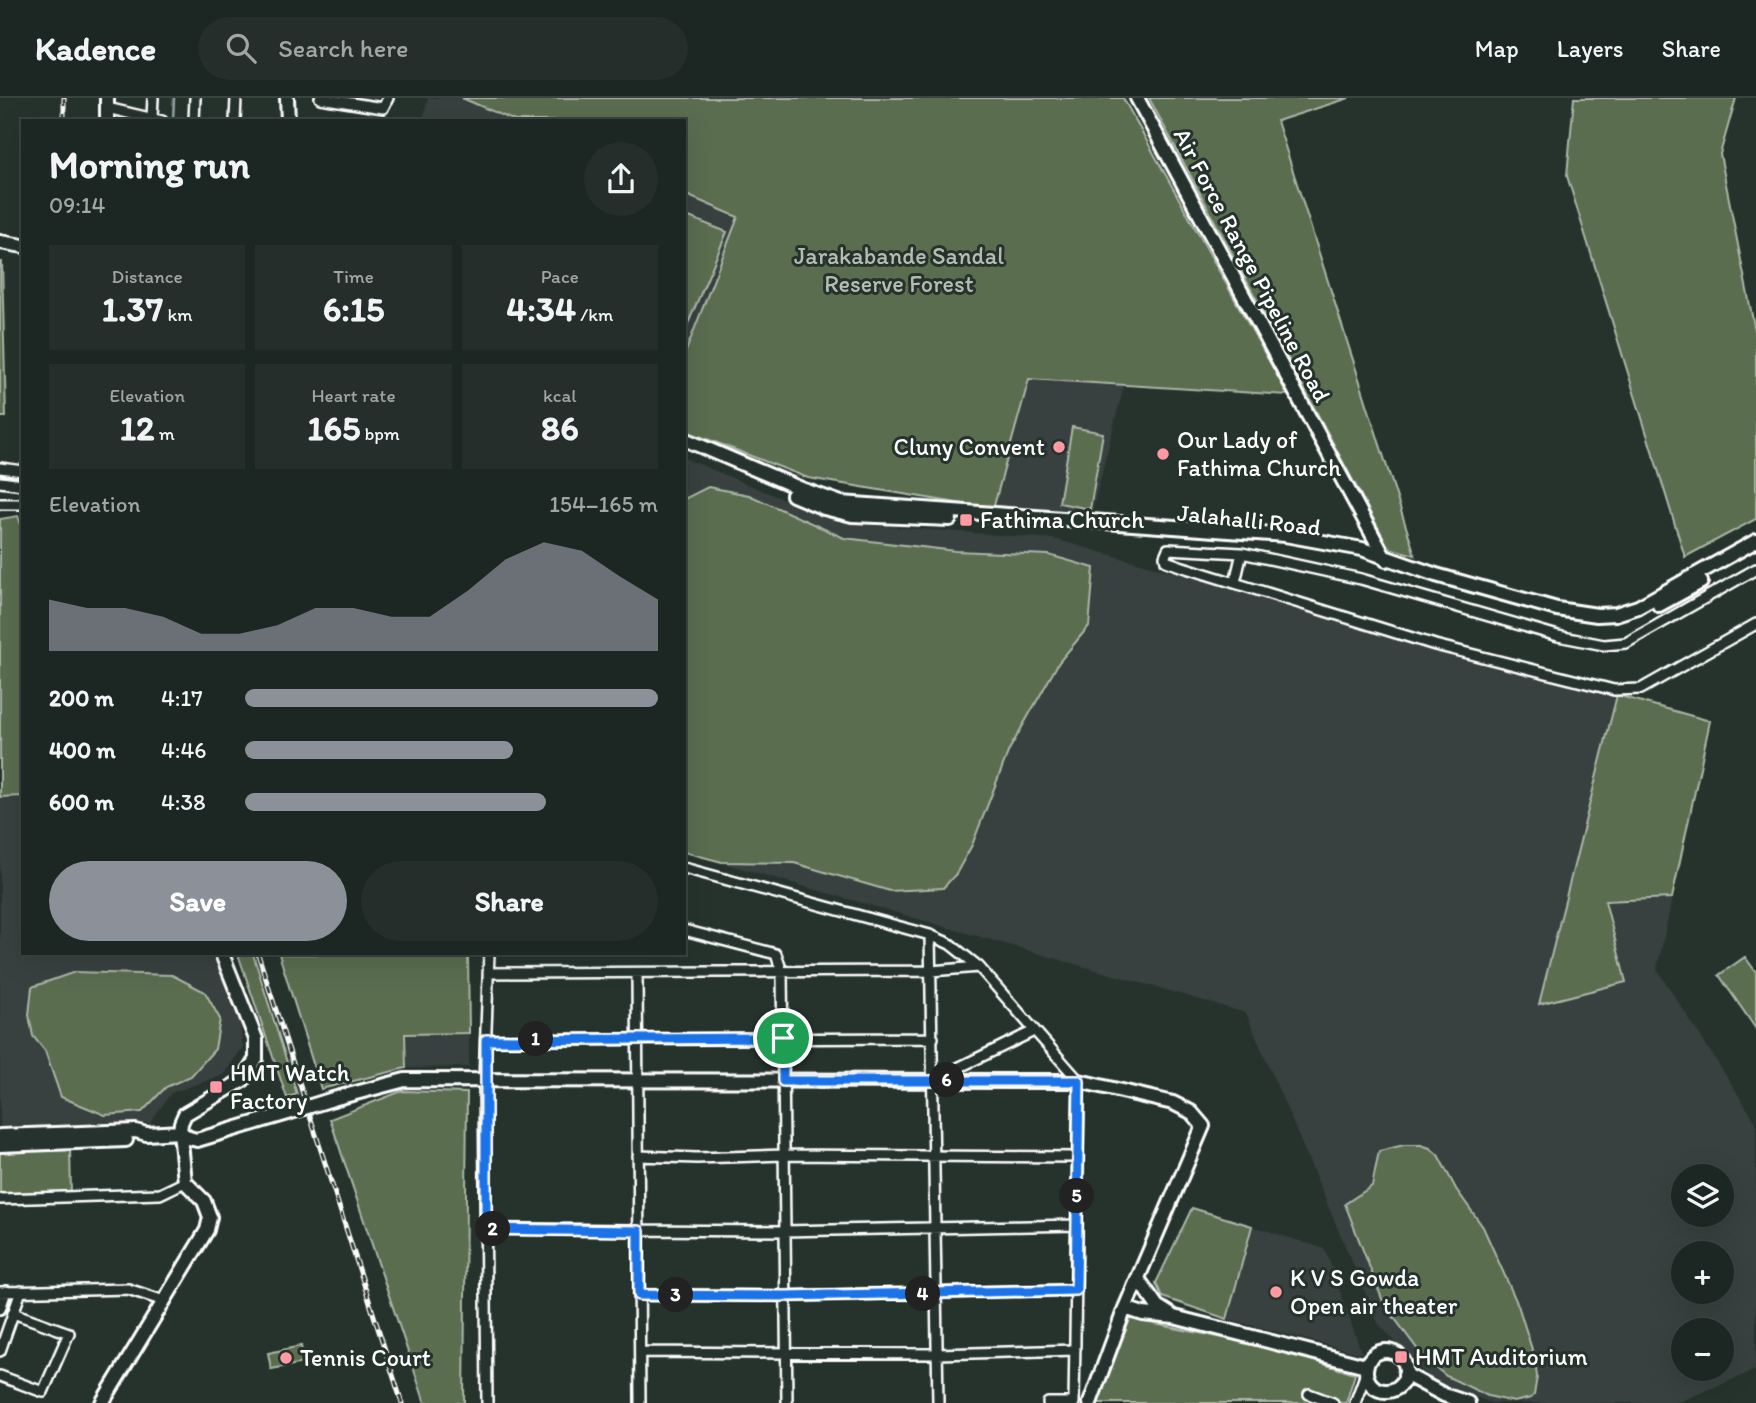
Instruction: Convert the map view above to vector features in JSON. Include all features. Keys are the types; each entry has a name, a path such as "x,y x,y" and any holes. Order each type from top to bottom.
{"street":[{"path":"153,98 157,119"},
{"path":"194,119 195,98"},
{"path":"235,119 236,98"},
{"path":"287,98 288,119"},
{"path":"320,98 383,108 388,98"},
{"name":"Air Force Range Pipeline Road","path":"1137,98 1386,561"},
{"path":"107,109 152,119"},
{"path":"0,242 21,246"},
{"path":"686,440 823,498 910,513"},
{"name":"Jalahalli Road","path":"686,449 824,508 852,515 910,513 1236,537 1323,548 1386,561 1543,605 1597,615 1616,614 1638,607 1756,541"},
{"path":"0,468 21,471"},
{"path":"0,482 21,485"},
{"path":"0,504 21,504"},
{"path":"1756,569 1626,643 1604,645 1558,636 1361,579 1242,553 1168,549 1165,552 1166,561 1435,645 1614,690 1641,689 1756,624"},
{"name":"Jalahalli Road","path":"1386,561 1554,611 1596,619 1618,619 1643,612 1677,596 1756,550"},
{"path":"1235,582 1242,553"},
{"path":"686,869 930,935 950,944 979,967 1079,1081 1074,1403 1048,1403"},
{"path":"686,931 776,954 782,972 787,1403"},
{"path":"930,935 938,1403"},
{"path":"102,1403 207,1230 210,1217 204,1201 185,1182 180,1132 185,1114 243,1080 256,1059 256,1039 222,955"},
{"path":"488,1403 484,1080 489,955"},
{"path":"488,974 931,971 979,967"},
{"path":"637,973 640,1403"},
{"path":"933,1080 1034,1031"},
{"path":"486,1040 933,1038"},
{"path":"0,1136 136,1131 146,1134 180,1132 197,1140 405,1080 1079,1081 1172,1102 1191,1112 1203,1126 1125,1308 1090,1403"},
{"path":"0,1145 138,1139 146,1134"},
{"path":"638,1156 1078,1157"},
{"path":"0,1199 160,1194 185,1182"},
{"path":"486,1229 785,1231 1077,1225"},
{"path":"1138,1279 1157,1306 1174,1317"},
{"path":"0,1309 3,1291 128,1289 164,1301"},
{"path":"639,1295 785,1296 1076,1290"},
{"path":"0,1351 21,1291"},
{"path":"1125,1308 1143,1314 1174,1317 1366,1370"},
{"path":"0,1376 43,1392 69,1333 13,1313"},
{"path":"640,1352 937,1354 1075,1350"},
{"path":"1354,1403 1366,1370 1372,1356 1378,1352 1389,1351 1401,1357 1405,1363 1405,1374 1399,1387 1385,1391 1372,1386 1366,1370"},
{"path":"1405,1374 1444,1395 1468,1403"},
{"path":"1310,1394 1333,1403"}],"shaded area":[{"path":"428,98 462,98 510,119 423,119"},
{"path":"686,195 738,217 686,351"},
{"name":"Cluny Convent","path":"1029,379 1124,385 1091,516 993,509"},
{"path":"686,459 841,523 1054,539 1710,721 1657,969 1756,1122 1756,1370 1734,1379 1734,1318 1671,1318 1671,1381 1729,1381 1676,1403 1492,1403 1432,1382 1378,1323 1246,1013 686,853"},
{"name":"HMT Watch Factory","path":"21,796 21,955 214,955 239,1017 243,1047 223,1075 171,1093 150,1123 0,1126 0,797"},
{"path":"469,1033 469,1067 406,1068 405,1034"},
{"path":"1252,1226 1325,1249 1362,1354 1227,1319"}],"green space":[{"name":"Jarakabande Sandal Reserve Forest","path":"462,98 1123,98 1288,395 1029,379 993,509 808,478 686,431 686,351 738,217 686,195 686,119 510,119"},
{"path":"1149,98 1349,98 1277,121 1415,555 1389,548"},
{"path":"1574,98 1736,98 1720,154 1756,336 1756,519 1685,557 1567,176"},
{"path":"686,216 727,232 686,328"},
{"path":"2,262 6,417 0,417"},
{"path":"1072,427 1103,433 1090,509 1059,503"},
{"path":"708,487 749,495 844,538 956,551 1049,555 1094,568 1089,626 1059,662 1009,750 972,845 956,874 943,888 890,891 794,863 722,862 686,853 686,498"},
{"path":"18,516 21,524 21,796 0,797 0,519"},
{"path":"1617,695 1710,721 1672,898 1605,901 1626,982 1539,1004"},
{"path":"238,955 253,955 297,1094 287,1098"},
{"path":"279,955 468,955 469,1033 405,1034 406,1068 321,1089"},
{"path":"1745,957 1756,972 1756,1029 1719,975"},
{"path":"75,972 172,975 205,992 220,1019 215,1049 191,1076 166,1087 142,1112 105,1115 61,1097 45,1051 33,1036 29,1015 32,987"},
{"path":"402,1091 467,1093 464,1403 425,1403 330,1119"},
{"path":"1404,1145 1421,1145 1438,1155 1456,1189 1483,1227 1518,1305 1535,1359 1537,1377 1531,1398 1514,1402 1488,1396 1446,1376 1424,1358 1384,1304 1345,1204 1372,1186 1379,1151"},
{"path":"70,1148 71,1195 0,1196 0,1150"},
{"path":"1192,1208 1252,1226 1227,1319 1162,1297 1156,1283"},
{"path":"1130,1319 1273,1348 1355,1374 1346,1403 1098,1403"},
{"name":"Tennis Court","path":"301,1346 304,1363 271,1369 268,1353"}],"waterway":[{"path":"173,119 174,98"}],"railway":[{"path":"64,98 64,119"},
{"path":"258,955 402,1403"}],"place":[{"name":"Cluny Convent","path":"1059,447"},
{"name":"Our Lady of Fathima Church","path":"1163,454"},
{"name":"Fathima Church","path":"966,520"},
{"name":"HMT Watch Factory","path":"216,1087"},
{"name":"K V S Gowda Open air theater","path":"1276,1292"},
{"name":"HMT Auditorium","path":"1401,1357"},
{"name":"Tennis Court","path":"286,1358"}],"route":[{"path":"783,1038 783,1081 1079,1081 1076,1290 785,1296 639,1295 639,1231 486,1229 486,1040 783,1038"}]}
